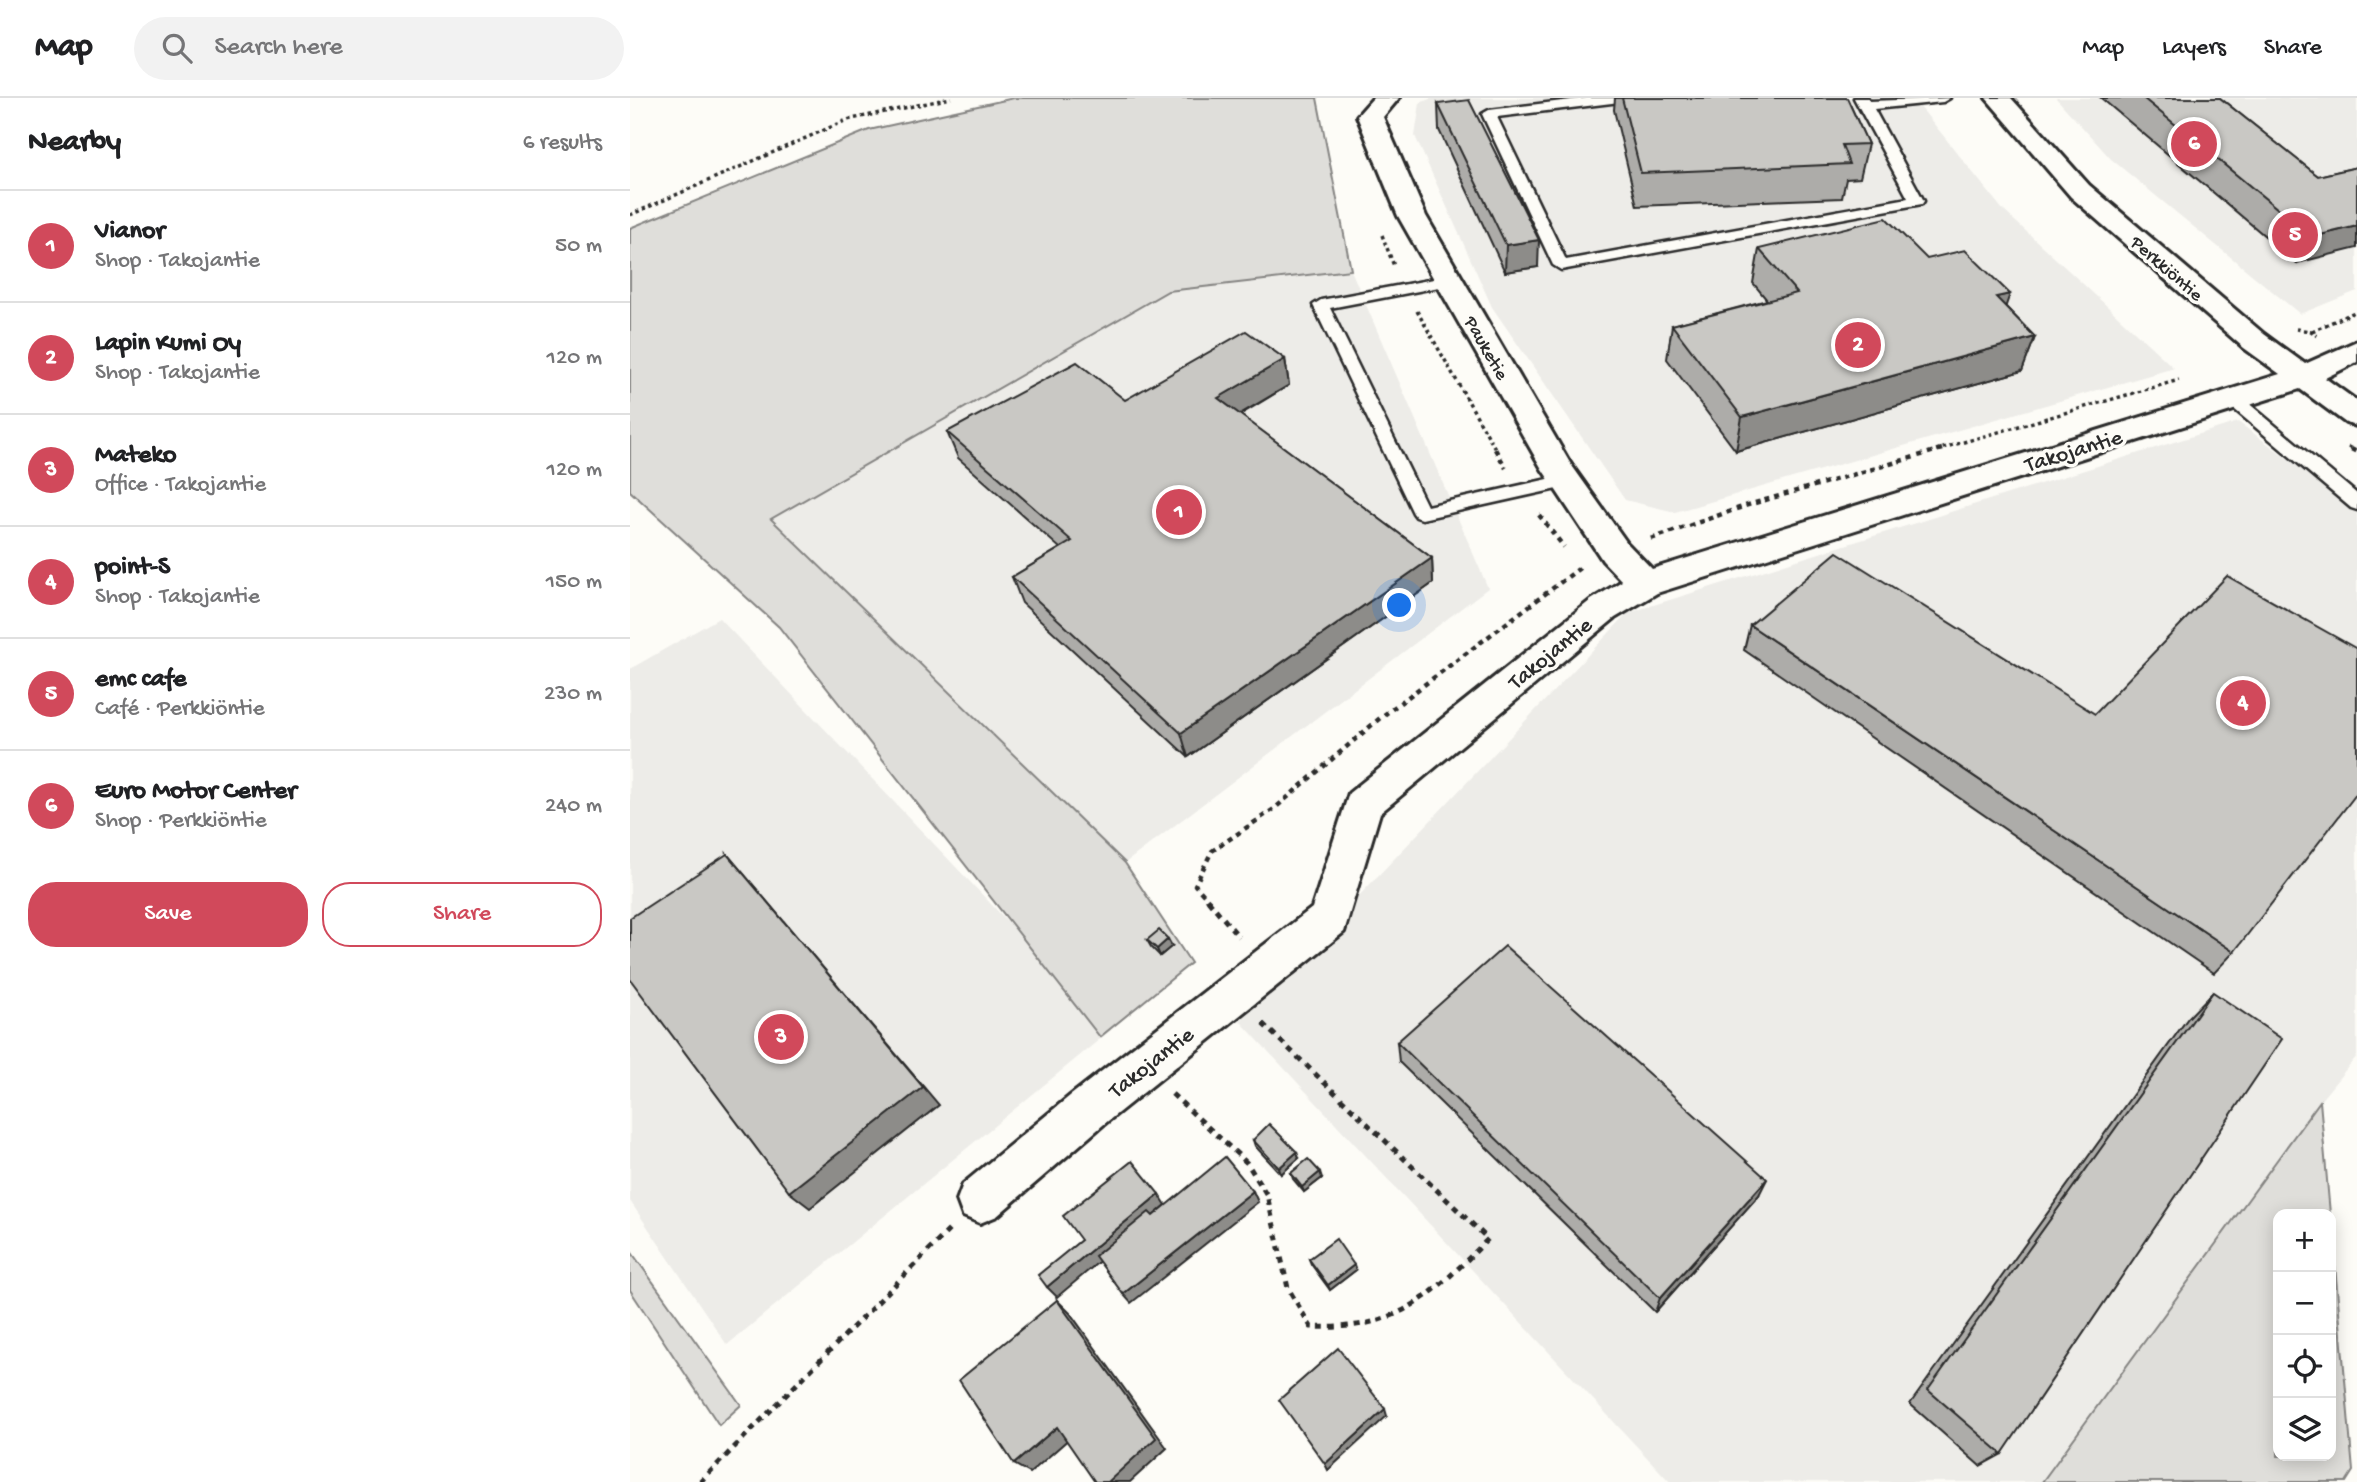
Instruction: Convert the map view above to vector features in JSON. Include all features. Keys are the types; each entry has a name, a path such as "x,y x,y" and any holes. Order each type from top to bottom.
{"street":[{"name":"Pauketie","path":"1387,98 1370,116 1412,216 1566,481 1615,552 1645,584"},
{"name":"Perkkiöntie","path":"1998,98 2080,191 2254,341 2357,416"},
{"name":"Takojantie","path":"979,1200 1329,919 1363,804 1603,609 1645,584 1778,540 2234,400 2303,377 2357,350"}],"lane":[{"path":"1619,98 1489,114 1562,265 1917,201 1863,102 1943,98"},
{"path":"1450,281 1321,305 1422,513 1566,481"},
{"path":"2234,400 2357,505"}],"path":[{"path":"630,215 847,120 951,98"},
{"path":"2311,331 2357,311"},
{"path":"1145,1066 1175,1098 1247,1163 1266,1195 1288,1288 1311,1327 1339,1330 1396,1316 1434,1293 1488,1239 1234,996"},
{"path":"700,1482 979,1200"}],"shaded area":[{"path":"1014,98 1317,98 1351,270 1168,291 771,519 1125,863 1191,963 1100,1037 779,627 630,491 630,228 869,130"},
{"path":"1432,98 1913,98 2003,210 2174,368 1675,512 1625,500 1492,307 1415,136 1420,103"},
{"path":"2056,98 2357,98 2357,291 2300,314 2111,159"},
{"path":"1351,270 1488,588 1125,863 770,519 1168,291"},
{"path":"2238,422 2357,509 2357,1056 2320,1101 2042,1482 1670,1482 1240,1021 1628,613"},
{"path":"719,618 1111,1030 727,1345 630,1201 630,669"},
{"path":"2320,1101 2330,1209 2273,1209 2273,1461 2336,1461 2336,1277 2353,1471 2346,1482 2042,1482"},
{"path":"630,1250 741,1405 719,1425 630,1290"}],"building":[{"path":"1622,98 1847,98 1868,144 1842,145 1849,164 1641,173"},
{"path":"2143,98 2220,98 2318,176 2357,167 2357,226 2312,237"},
{"path":"1469,100 1539,240 1506,245 1438,104"},
{"path":"1886,218 1927,259 1965,250 2010,294 1996,297 2035,337 1742,417 1672,325 1797,293 1759,249"},
{"path":"1246,331 1285,359 1218,398 1432,558 1181,733 1012,577 1072,541 947,432 1077,362 1125,400"},
{"path":"1837,552 2095,714 2227,576 2357,649 2357,793 2234,952 1750,625"},
{"path":"727,854 923,1087 789,1192 630,979 630,918"},
{"path":"1159,930 1168,939 1157,949 1147,940"},
{"path":"1505,946 1767,1179 1660,1298 1397,1042"},
{"path":"2213,992 2282,1039 2002,1454 1928,1390"},
{"path":"1269,1124 1297,1152 1279,1168 1253,1140"},
{"path":"1225,1157 1253,1191 1123,1294 1095,1256 1149,1212 1153,1216"},
{"path":"1308,1159 1320,1172 1302,1187 1291,1173"},
{"path":"1132,1161 1159,1194 1047,1287 1038,1275 1081,1240 1063,1216"},
{"path":"1336,1239 1354,1265 1328,1285 1309,1259"},
{"path":"1057,1300 1156,1438 1108,1482 1095,1482 1057,1427 1014,1464 959,1380"},
{"path":"1338,1348 1385,1409 1325,1464 1279,1400"}],"place":[{"name":"Euro Motor Center","path":"2194,144"},
{"name":"emc cafe","path":"2295,235"},
{"name":"Lapin Kumi Oy","path":"1858,345"},
{"name":"Vianor","path":"1179,512"},
{"name":"point-S","path":"2243,703"},
{"name":"Mateko","path":"781,1037"}]}
